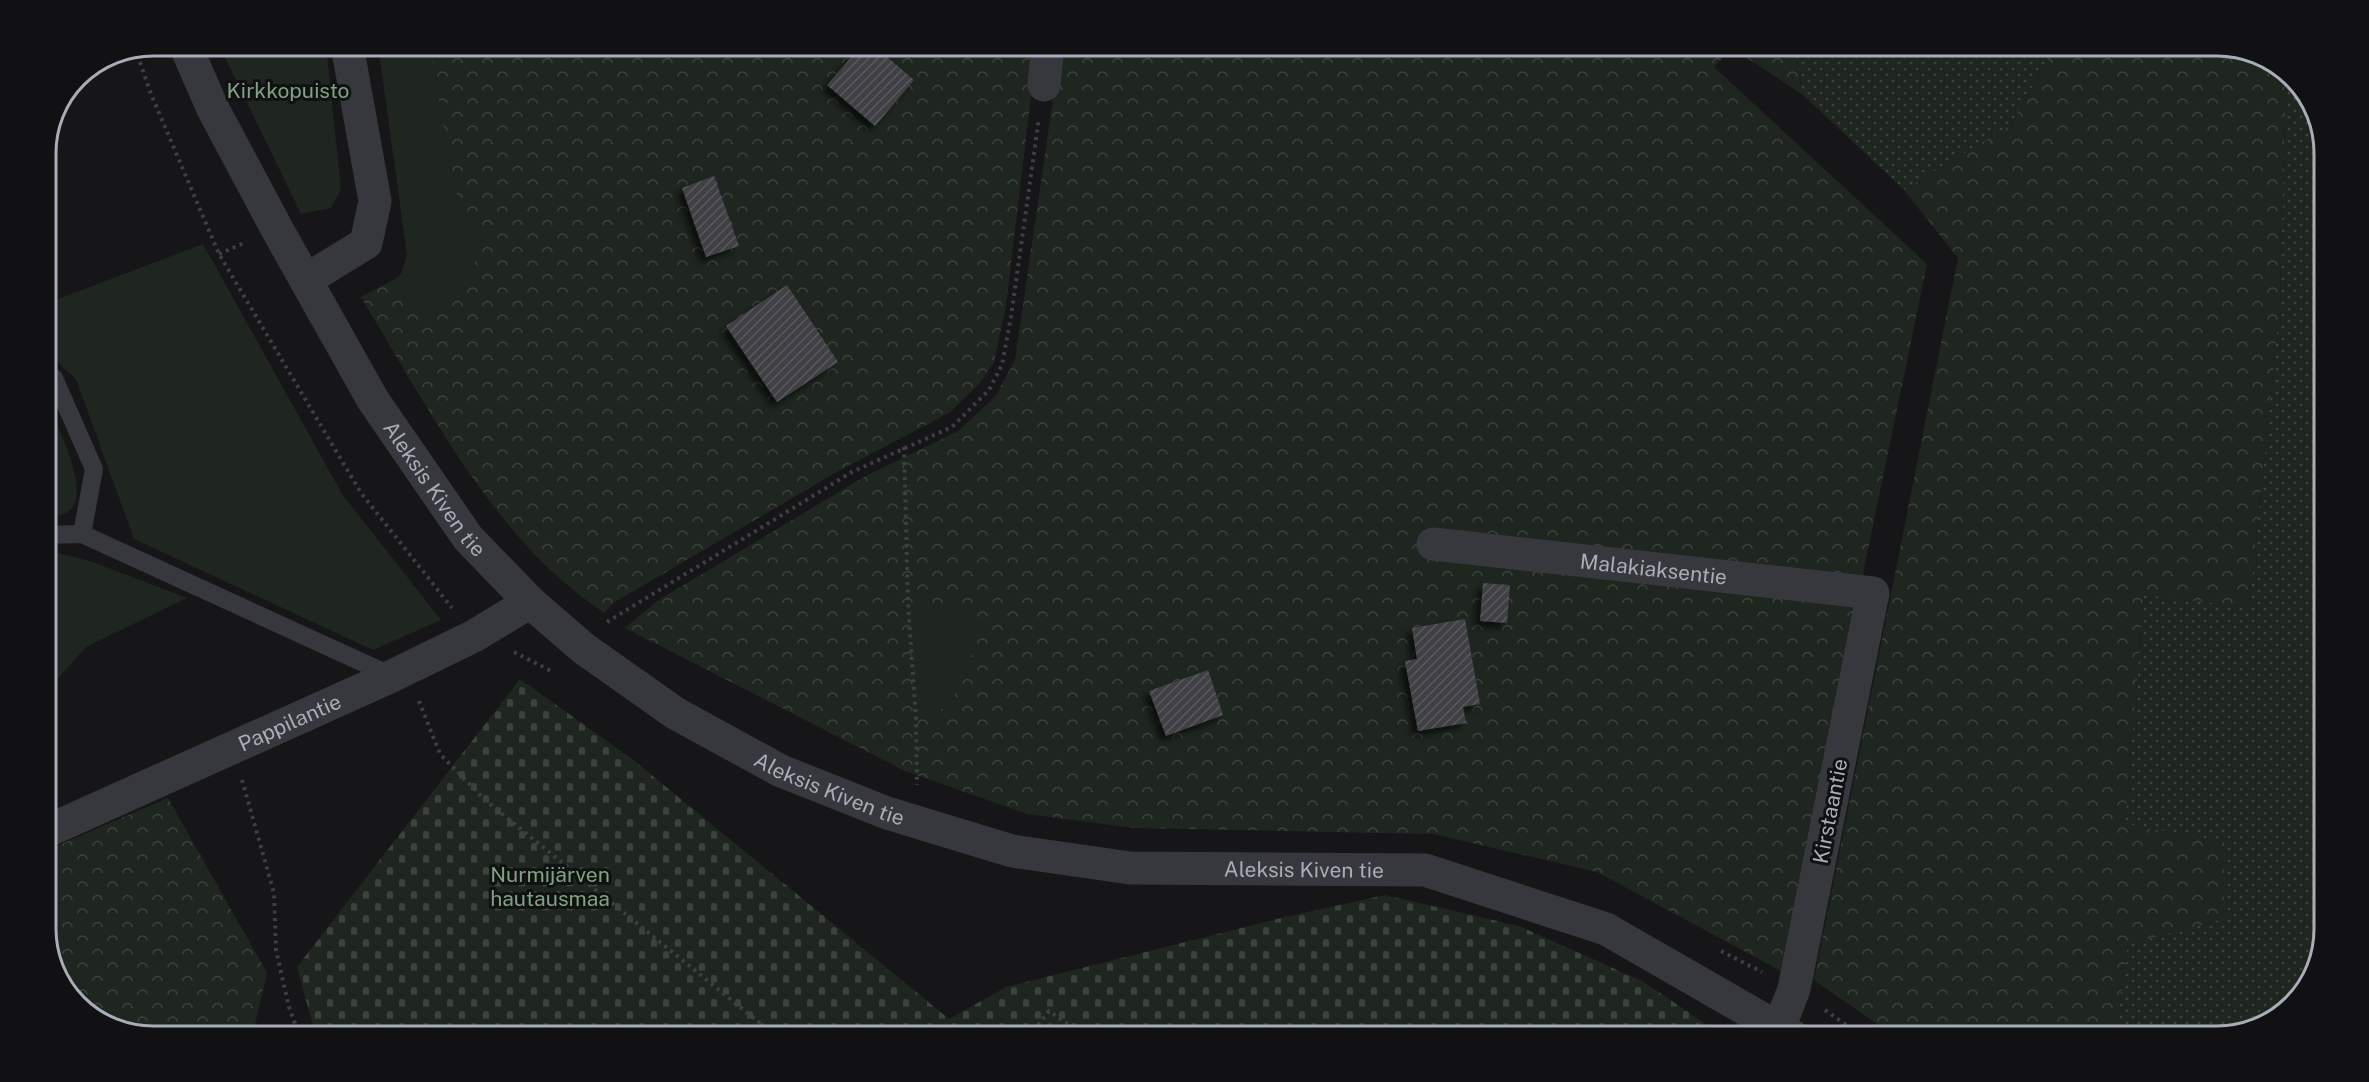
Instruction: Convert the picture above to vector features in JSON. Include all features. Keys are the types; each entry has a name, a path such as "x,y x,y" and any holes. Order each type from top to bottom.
{"street":[{"name":"Aleksis Kiven tie","path":"190,56 213,109 374,400 468,538 530,602 592,637 675,713 771,765 887,813 1012,851 1130,868 1425,870 1606,929 1776,1026"},
{"path":"306,280 366,243 375,201 349,56"},
{"path":"1044,85 1047,56"},
{"name":"Malakiaksentie","path":"1433,544 1873,593"},
{"name":"Kirstaantie","path":"1788,1026 1873,593"},
{"name":"Pappilantie","path":"56,827 399,673 474,636 530,602"}],"lane":[{"path":"56,383 94,469 82,534"},
{"path":"56,535 82,534 399,673"}],"path":[{"path":"138,57 151,94 219,254 361,493 492,659 512,651 558,674 592,637 852,472 952,427 989,390 1002,365 1044,85"},
{"path":"904,447 908,603 916,719 917,791"},
{"path":"399,673 440,754 485,800 763,1026"},
{"path":"233,748 274,893 276,950 289,1007 296,1026"},
{"path":"1720,951 1794,989 1847,1026"},
{"path":"1037,1026 1049,1011 1071,1026"}],"green space":[{"name":"Kirkkopuisto","path":"224,56 327,56 341,189 331,208 301,214"},
{"path":"380,56 431,56 455,190 480,232 473,275 461,295 449,305 433,311 406,307 395,294 407,255"},
{"path":"381,56 1036,56 1006,306 994,362 979,384 949,413 842,469 613,603 604,613 564,582 533,553 478,485 428,410 361,297 419,266"},
{"path":"1059,56 1724,56 1714,67 1927,264 1781,971 1597,872 1433,834 1135,828 1027,814 905,771 625,628 657,601 864,477 958,431 995,397 1015,360"},
{"path":"1744,56 1795,56 1803,95"},
{"path":"1795,56 2049,56 2011,125 1904,190 1803,95"},
{"path":"2049,56 2235,57 2265,69 2286,86 2280,302 2249,607 2144,595 2125,824 2224,842 2224,919 2128,944 2117,1026 1880,1026 1814,980 1958,258 1904,190 2011,125"},
{"path":"2286,86 2297,99 2308,121 2313,146 2314,929 2312,948 2306,967 2289,993 2270,1010 2242,1023 2229,1026 2117,1026 2128,944 2223,842 2125,824 2144,594 2249,607 2280,302"},
{"path":"203,244 342,494 441,620 373,650 134,539 76,379 56,361 56,300"},
{"path":"56,423 70,457 77,490 75,503 68,512 56,516"},
{"path":"56,553 90,561 187,598 86,647 56,681"},
{"path":"908,603 968,604 975,641 966,677 947,707 916,719"},
{"name":"Nurmijärven hautausmaa","path":"520,679 632,759 949,1019 1006,987 1285,917 1385,895 1519,926 1644,982 1709,1026 313,1026 297,967"},
{"path":"168,798 267,973 255,1026 134,1025 115,1019 84,998 66,972 57,948 56,846"}],"building":[{"path":"852,56 886,56 914,80 875,126 827,85"},
{"path":"714,176 739,246 706,257 682,188"},
{"path":"787,285 838,362 777,402 726,326"},
{"path":"1483,583 1510,585 1507,623 1480,621"},
{"path":"1465,619 1480,704 1463,707 1466,723 1418,731 1405,661 1417,659 1412,628"},
{"path":"1208,670 1223,715 1166,736 1149,691"}]}
